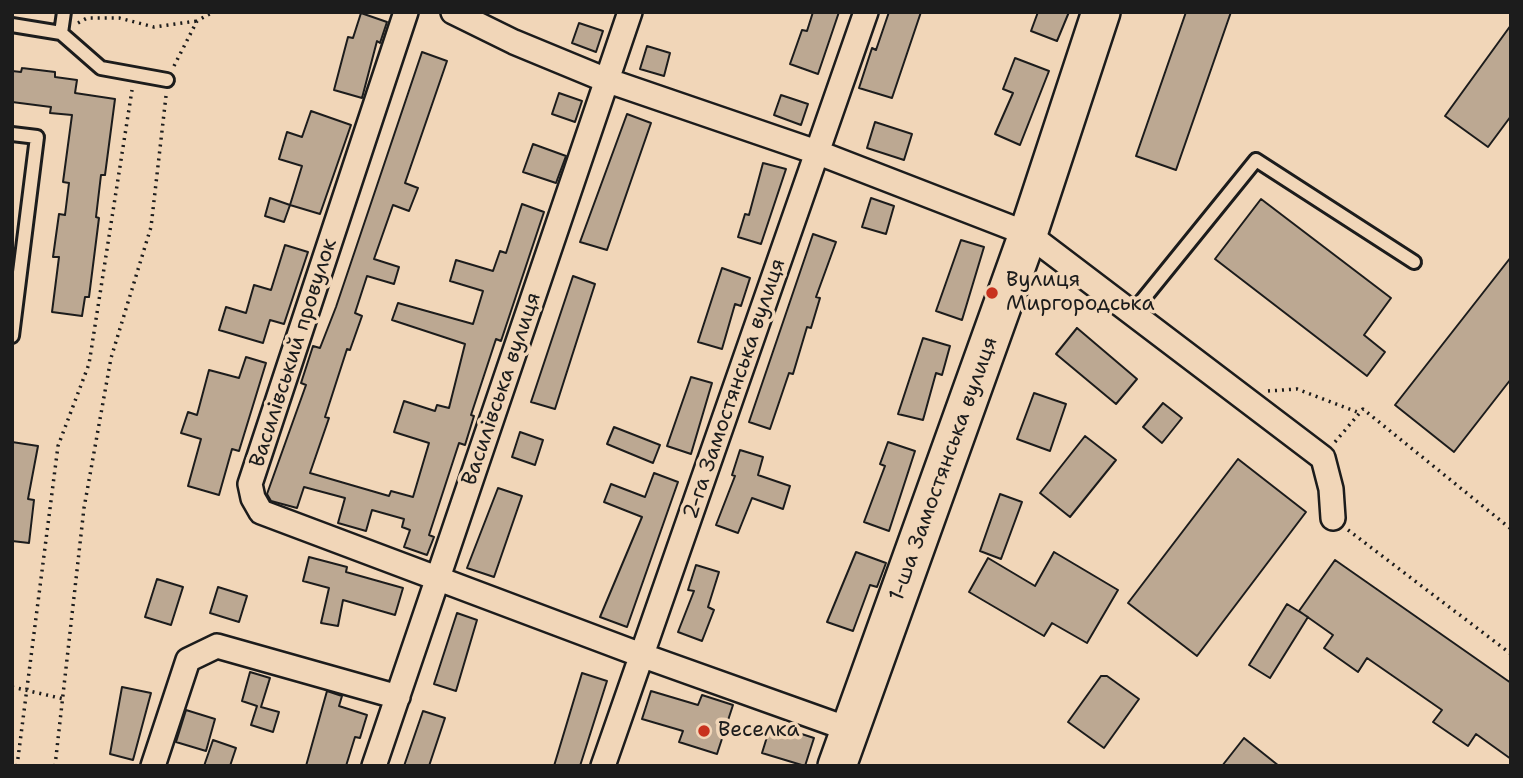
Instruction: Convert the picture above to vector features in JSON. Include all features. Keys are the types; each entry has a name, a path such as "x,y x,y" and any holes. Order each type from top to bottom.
{"main road":[{"name":"1-ша Замостянська вулиця","path":"837,766 1028,234 1101,12"}],"street":[{"name":"Василівський провулок","path":"406,12 250,484 253,498 261,512 641,655 851,730"},
{"path":"453,12 513,42 606,80 819,153 1028,234 1323,458 1331,489 1333,518"},
{"name":"Василівська вулиця","path":"374,766 630,12"},
{"name":"2-га Замостянська вулиця","path":"603,766 866,12"},
{"path":"153,766 188,660 217,646 398,697"}],"lane":[{"path":"61,33 64,12"},
{"path":"12,25 61,33 101,68 167,79"},
{"path":"12,135 37,137 12,336"},
{"path":"1132,313 1256,160 1414,262"}],"path":[{"path":"61,33 87,18 119,18 154,27 197,21 213,12"},
{"path":"55,766 84,508 111,358 151,228 167,79 197,21"},
{"path":"17,766 24,690 58,446 89,364 135,74"},
{"path":"1240,395 1297,389 1360,413"},
{"path":"1323,458 1363,409 1511,529"},
{"path":"1333,518 1511,654"},
{"path":"12,687 64,699"}],"building":[{"path":"813,12 839,12 818,74 790,64 802,30 807,31"},
{"path":"889,12 921,12 892,98 859,88 872,48 876,50"},
{"path":"1038,12 1069,12 1057,41 1031,31"},
{"path":"1186,12 1231,12 1176,170 1136,156"},
{"path":"361,13 387,22 380,43 377,41 362,98 334,90 348,37 353,38"},
{"path":"579,23 603,31 596,52 572,43"},
{"path":"1511,25 1511,116 1488,147 1445,116"},
{"path":"647,46 670,53 664,76 640,69"},
{"path":"422,52 447,61 405,183 418,188 409,211 393,205 374,259 399,267 394,284 367,276 355,313 362,316 350,350 347,349 325,417 329,418 310,473 389,496 391,491 413,497 429,443 394,432 404,401 435,411 437,405 449,408 465,344 392,320 398,303 473,324 483,291 450,281 456,260 493,271 500,251 506,253 522,204 544,212 501,341 496,339 471,415 474,416 465,445 459,443 429,535 434,537 427,555 404,547 410,530 402,527 404,519 372,510 366,531 338,523 345,498 304,487 297,508 271,501 267,494 306,385 301,383 313,346 320,348 336,307"},
{"path":"1015,58 1049,71 1020,145 995,134 1013,93 1003,89"},
{"path":"22,68 55,72 55,77 77,80 75,93 115,99 105,175 101,175 96,217 99,218 89,297 85,297 82,316 52,312 59,257 53,257 59,214 65,215 69,183 63,182 72,115 50,113 51,107 12,102 12,71 21,72"},
{"path":"559,93 582,101 575,122 552,114"},
{"path":"781,95 808,104 801,125 774,115"},
{"path":"311,111 351,125 320,214 290,205 302,166 279,159 287,132 302,137"},
{"path":"627,114 651,123 607,250 580,242"},
{"path":"875,122 912,134 904,160 867,148"},
{"path":"533,144 566,156 556,183 523,172"},
{"path":"763,163 786,169 761,244 738,237 745,214 749,215"},
{"path":"270,198 290,205 284,222 265,216"},
{"path":"871,198 894,206 886,234 862,227"},
{"path":"1261,199 1391,298 1364,335 1385,352 1367,376 1215,259"},
{"path":"813,234 836,242 816,297 820,298 811,328 807,327 793,374 789,373 770,429 749,422"},
{"path":"961,240 984,247 962,320 936,311"},
{"path":"285,245 308,252 284,324 270,320 263,343 219,330 226,307 246,313 254,285 271,290"},
{"path":"1511,257 1511,379 1454,452 1395,405"},
{"path":"722,268 750,278 741,306 735,304 722,349 698,342"},
{"path":"573,276 595,284 555,409 531,402"},
{"path":"1077,328 1137,379 1116,404 1056,354"},
{"path":"923,338 950,346 942,375 936,373 923,420 898,414"},
{"path":"246,357 266,363 239,451 232,449 219,495 188,486 201,439 181,433 188,412 197,415 209,370 239,378"},
{"path":"691,377 712,383 691,454 667,446"},
{"path":"1034,393 1066,404 1050,451 1017,439"},
{"path":"1163,403 1182,418 1162,443 1143,427"},
{"path":"614,427 660,445 653,463 607,444"},
{"path":"520,432 543,440 535,465 512,457"},
{"path":"1085,436 1116,460 1070,517 1040,493"},
{"path":"12,442 38,446 28,499 34,500 29,543 12,541"},
{"path":"888,442 915,451 889,531 864,522 885,466 880,464"},
{"path":"740,450 763,457 758,475 790,486 783,509 752,498 738,533 716,525 735,476 732,475"},
{"path":"1238,459 1306,512 1197,656 1128,603"},
{"path":"654,473 678,482 627,627 600,617 642,517 604,502 611,484 645,497"},
{"path":"498,488 522,496 494,577 467,568"},
{"path":"1000,494 1022,502 1001,559 980,551"},
{"path":"856,552 886,563 877,587 870,585 853,631 827,622"},
{"path":"1054,552 1118,590 1087,643 1052,623 1044,636 969,592 988,558 1035,586"},
{"path":"309,557 347,567 346,572 403,588 395,615 343,600 338,626 321,623 329,588 303,581"},
{"path":"1335,560 1511,683 1511,759 1476,734 1468,746 1433,722 1442,710 1367,658 1358,672 1324,648 1333,635 1299,611"},
{"path":"696,565 719,572 708,607 714,610 702,641 678,632 694,591 688,590"},
{"path":"157,579 183,587 171,625 145,617"},
{"path":"218,587 247,596 239,622 210,613"},
{"path":"1287,604 1308,617 1270,678 1249,665"},
{"path":"457,613 477,620 456,691 434,684"},
{"path":"250,672 270,678 261,707 279,712 273,732 251,725 257,706 242,701"},
{"path":"582,673 607,681 580,766 554,766"},
{"path":"1101,676 1107,676 1139,699 1104,748 1068,722"},
{"path":"122,687 151,693 133,760 110,754"},
{"path":"327,691 342,696 339,706 367,715 360,738 355,737 346,766 306,766"},
{"path":"651,691 698,705 702,695 733,705 717,754 679,742 683,731 642,719"},
{"path":"186,710 215,719 206,751 176,742"},
{"path":"423,711 445,718 429,766 404,766"},
{"path":"771,724 814,738 805,766 762,753"},
{"path":"1244,738 1279,766 1222,766"},
{"path":"213,740 236,748 230,766 204,766"}],"place":[{"name":"Вулиця Миргородська","path":"992,293"},
{"name":"Веселка","path":"704,731"}]}
